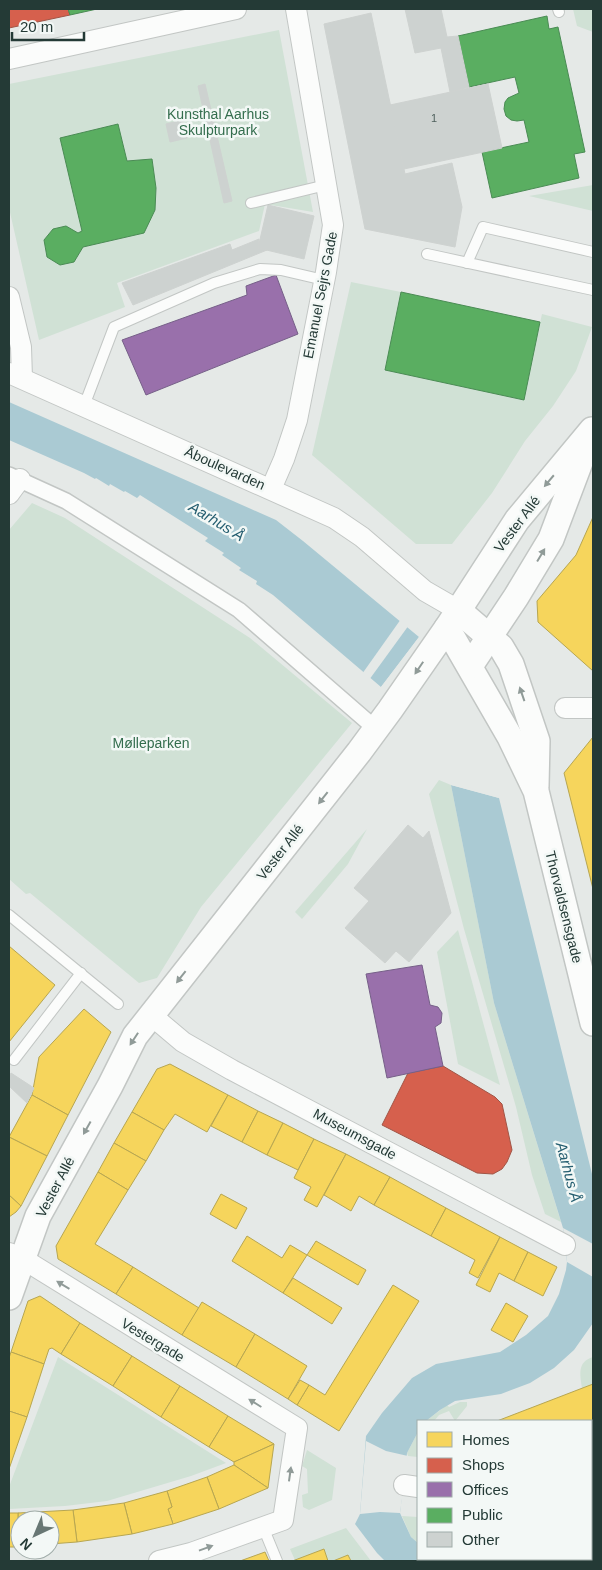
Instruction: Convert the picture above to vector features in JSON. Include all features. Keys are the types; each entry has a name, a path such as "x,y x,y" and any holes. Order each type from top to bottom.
{"street":[{"path":"9,59 236,9"},
{"name":"Emanuel Sejrs Gade","path":"271,489 284,459 297,420 333,224 296,9"},
{"path":"9,297 21,347 15,375"},
{"name":"Åboulevarden","path":"15,375 334,518 362,537 425,590 453,619"},
{"name":"Vester Allé","path":"9,1298 16,1256 110,1086 128,1048 151,1015 359,752 453,619 517,520 592,428"},
{"name":"Vester Allé","path":"470,666 516,597 551,539 592,428"},
{"path":"12,482 66,501 239,610 376,729"},
{"name":"Thorvaldsensgade","path":"453,619 490,637 501,647 511,664 537,741 536,791"},
{"name":"Thorvaldsensgade","path":"453,619 470,666 510,737 536,791 593,1023"},
{"path":"565,708 593,708"},
{"name":"Museumsgade","path":"151,1015 183,1042 224,1065 565,1245"},
{"name":"Vestergade","path":"16,1256 297,1428 283,1520 263,1527"},
{"path":"159,1561 191,1553 263,1527"}],"lane":[{"path":"251,203 326,185"},
{"path":"467,263 483,227 593,252"},
{"path":"427,254 593,290"},
{"path":"84,406 114,327 214,283 260,269 281,270 324,280"},
{"path":"9,914 118,1004"},
{"path":"14,1060 81,973"},
{"path":"263,1527 276,1561"}],"green space":[{"path":"573,9 593,9 593,32 577,26"},
{"name":"Kunsthal Aarhus Skulpturpark","path":"279,30 313,212 265,204 259,231 117,283 125,307 39,340 9,208 9,84","holes":["118,124 127,161 152,159 156,188 155,210 144,233 83,247 74,262 60,265 47,257 44,240 53,229 66,226 78,233 82,231 60,138"]},
{"path":"593,185 593,211 529,196"},
{"path":"351,282 401,292 385,370 523,400 542,314 592,327 576,371 553,406 525,441 492,493 452,544 416,544 312,455"},
{"name":"Mølleparken","path":"32,503 65,518 250,638 352,723 201,907 157,978 139,983 30,893 26,894 9,879 9,530"},
{"path":"439,780 451,785 494,1003 561,1222 545,1214 532,1175 516,1107 464,929 429,794"},
{"path":"367,829 348,864 302,919 295,912"},
{"path":"458,930 500,1085 458,1064 437,952"},
{"path":"58,1357 226,1463 191,1476 107,1501 65,1506 9,1509 9,1487"},
{"path":"593,1357 593,1384 582,1388 580,1373 582,1365"},
{"path":"460,1402 467,1402 467,1406 456,1420 449,1411 439,1415 435,1420 427,1420 447,1405 449,1407"},
{"path":"417,1434 417,1457 408,1456 407,1453"},
{"path":"307,1450 336,1468 332,1500 309,1510 303,1507 302,1495 308,1493 307,1469 302,1466"},
{"path":"402,1516 417,1517 417,1542 411,1537"},
{"path":"346,1528 371,1561 351,1561 348,1555 328,1561 324,1549 295,1560 290,1549"},
{"path":"593,1550 593,1561 557,1561 592,1560"},
{"path":"440,1560 480,1560 480,1561"}],"water":[{"name":"Aarhus Å","path":"9,402 276,520 419,637 381,687 273,595 256,584 257,581 239,570 241,568 222,555 224,553 205,541 208,538 140,495 137,498 110,484 109,486 96,478 9,440"},
{"name":"Aarhus Å","path":"451,785 499,798 593,1178 593,1323 574,1350 554,1368 530,1383 501,1394 455,1401 427,1420 417,1420 417,1434 407,1453 400,1513 411,1537 417,1542 417,1560 441,1561 385,1561 355,1524 360,1514 366,1436 382,1413 412,1378 436,1364 500,1352 526,1335 548,1316 559,1294 566,1270 567,1262 563,1228 494,1003"}],"pier":[{"path":"401,619 409,625 369,680 362,674"},
{"path":"419,637 420,639 383,688 381,687"},
{"path":"450,782 498,796 499,798 451,785"},
{"path":"563,1228 593,1244 593,1277 567,1262"},
{"path":"366,1441 386,1451 408,1456 400,1513 360,1514"}],"building: Homes":[{"path":"593,517 593,671 538,622 537,601 576,555"},
{"path":"593,737 593,889 564,773"},
{"path":"9,946 55,985 9,1042"},
{"path":"84,1009 111,1032 68,1115 32,1095 39,1057"},
{"path":"170,1064 228,1095 207,1132 175,1114 164,1130 132,1112 157,1069"},
{"path":"32,1095 68,1115 47,1156 9,1137"},
{"path":"228,1095 258,1111 242,1142 211,1126"},
{"path":"258,1111 283,1123 267,1155 242,1142"},
{"path":"132,1112 164,1130 146,1161 114,1143"},
{"path":"283,1123 314,1139 298,1170 267,1155"},
{"path":"9,1137 47,1156 21,1206 9,1195"},
{"path":"314,1139 346,1154 317,1207 304,1200 311,1187 294,1178"},
{"path":"114,1143 146,1161 128,1190 98,1172"},
{"path":"346,1154 390,1177 374,1205 359,1196 351,1211 324,1195"},
{"path":"98,1172 128,1190 95,1244 133,1267 116,1294 58,1259 56,1246"},
{"path":"390,1177 446,1208 431,1236 374,1205"},
{"path":"221,1194 247,1208 236,1229 210,1214"},
{"path":"9,1195 21,1206 9,1217"},
{"path":"446,1208 500,1237 478,1278 469,1273 475,1260 431,1236"},
{"path":"247,1236 282,1258 290,1245 307,1255 283,1293 232,1261"},
{"path":"500,1237 528,1252 514,1281 499,1273 490,1292 476,1285"},
{"path":"316,1241 366,1270 358,1285 307,1255"},
{"path":"528,1252 557,1267 543,1296 514,1281"},
{"path":"133,1267 199,1308 182,1335 116,1294"},
{"path":"293,1278 342,1308 332,1324 283,1293"},
{"path":"393,1285 419,1301 339,1431 297,1405 309,1385 325,1395"},
{"path":"40,1296 80,1323 61,1354 52,1348 49,1349 44,1364 11,1352 28,1301"},
{"path":"202,1302 255,1334 236,1367 182,1335"},
{"path":"506,1303 528,1316 513,1342 491,1330"},
{"path":"80,1323 132,1356 113,1386 61,1354"},
{"path":"255,1334 307,1366 288,1399 236,1367"},
{"path":"11,1352 44,1364 27,1417 9,1411 9,1358"},
{"path":"132,1356 180,1386 161,1417 113,1386"},
{"path":"300,1380 309,1385 297,1405 288,1399"},
{"path":"593,1384 593,1479 592,1420 500,1420"},
{"path":"180,1386 228,1416 209,1447 161,1417"},
{"path":"9,1411 27,1417 9,1469"},
{"path":"228,1416 274,1444 234,1462 209,1447"},
{"path":"274,1444 268,1488 234,1465 234,1462"},
{"path":"234,1465 268,1488 219,1509 207,1477"},
{"path":"207,1477 219,1509 173,1524 168,1509 172,1507 167,1491"},
{"path":"167,1491 172,1507 168,1509 173,1524 132,1534 124,1503"},
{"path":"124,1503 132,1534 77,1542 73,1510"},
{"path":"73,1510 77,1542 60,1543 60,1511"},
{"path":"9,1513 10,1513 10,1547"},
{"path":"324,1549 328,1561 292,1561 295,1560"},
{"path":"265,1552 269,1561 240,1561"},
{"path":"348,1555 351,1561 333,1561"}],"building: Shops":[{"path":"9,9 68,9 70,15 9,28"},
{"path":"443,1066 495,1097 502,1104 512,1150 502,1169 493,1174 477,1173 382,1125 408,1073"}],"building: Offices":[{"path":"276,275 298,334 146,395 122,340 247,295 246,286"},
{"path":"422,965 430,1005 438,1007 442,1013 441,1023 435,1027 443,1066 387,1078 366,974"}],"building: Public":[{"path":"68,9 97,9 70,15"},
{"path":"547,16 549,29 558,27 585,152 574,154 579,178 492,198 482,152 529,142 524,120 511,120 506,116 504,109 508,98 519,93 515,77 469,87 458,36"},
{"path":"118,124 127,161 152,159 156,188 155,210 144,233 83,247 74,262 60,265 47,257 44,240 53,229 66,226 78,233 82,231 60,138"},
{"path":"401,292 540,322 524,400 385,370"}],"building: Other":[{"path":"405,9 441,9 447,37 458,36 469,87 450,92 441,48 415,53"},
{"path":"371,13 405,174 452,163 462,207 455,247 365,229 324,24"},
{"path":"205,84 232,201 224,203 198,86"},
{"path":"488,84 502,148 404,169 390,105"},
{"path":"183,120 187,138 170,142 166,124"},
{"path":"268,205 314,216 304,259 258,248"},
{"path":"259,239 258,248 267,250 133,305 122,283 230,244 232,250"},
{"path":"408,825 423,838 429,831 451,913 409,962 396,951 385,963 345,928 369,901 354,888"},
{"path":"11,1073 34,1088 27,1103 9,1086"}]}
